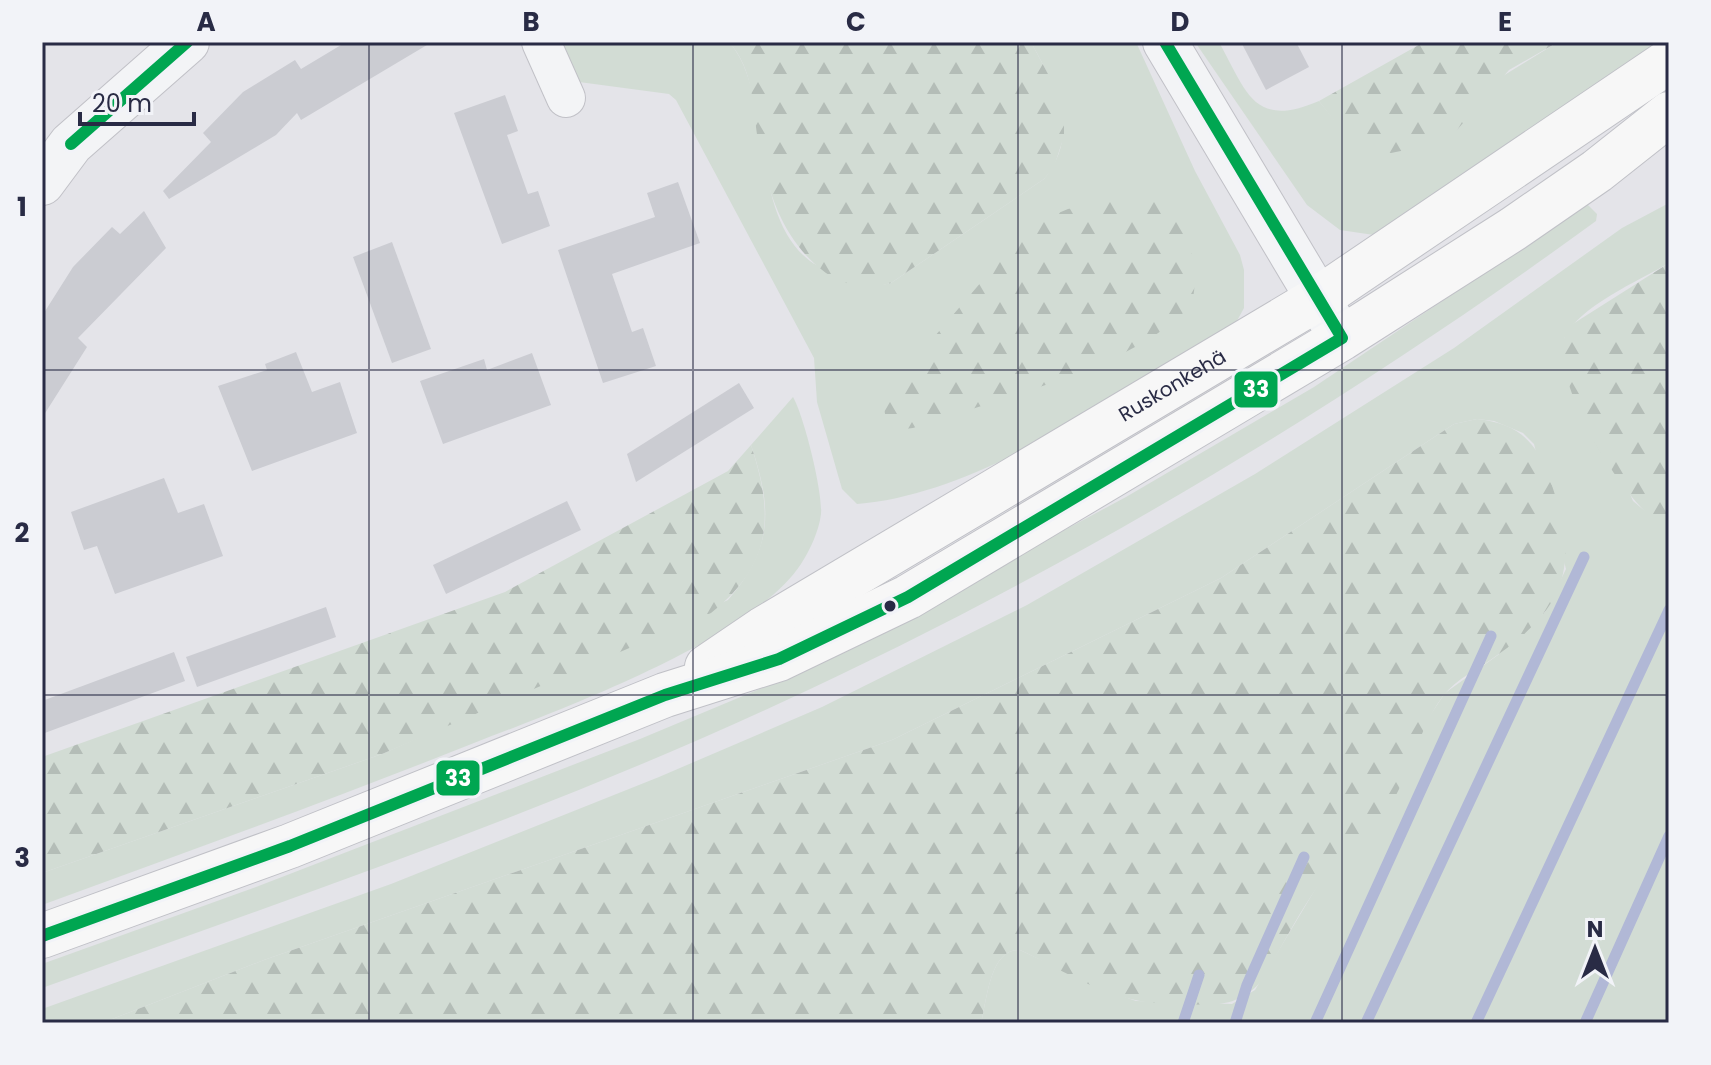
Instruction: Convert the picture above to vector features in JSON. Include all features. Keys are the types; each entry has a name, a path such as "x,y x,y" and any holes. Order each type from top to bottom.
{"main road":[{"name":"Ruskonkehä","path":"665,695 763,629 1319,298 1669,61"},
{"name":"Ruskonkehä","path":"42,936 290,846 665,695 779,659 908,597 1342,338 1525,221 1597,171 1669,114"}],"street":[{"path":"42,183 71,144 187,42"},
{"path":"541,42 566,98"},
{"path":"1165,42 1342,338"}],"green space":[{"path":"554,42 729,42 743,64 752,91 769,184 778,214 791,240 818,266 879,285 891,283 1044,179 1055,161 1063,127 1056,93 1031,42 1136,42 1195,171 1240,255 1244,270 1244,308 1233,328 1100,409 1002,461 904,496 857,504 842,489 817,402 814,358 676,100 669,94 579,82"},
{"path":"729,42 1031,42 1057,91 1064,113 1064,136 1054,167 1044,179 891,283 857,286 841,281 826,273 798,246 779,214 766,178 748,76"},
{"path":"1195,42 1219,42 1246,90 1266,108 1280,111 1297,109 1319,101 1335,121 1457,130 1498,79 1558,42 1666,42 1374,235 1340,230 1307,205"},
{"path":"1424,42 1558,42 1509,70 1457,130 1430,145 1391,153 1377,150 1335,122 1319,101"},
{"path":"1127,197 1160,200 1176,213 1192,255 1194,286 1193,299 1188,308 1164,329 1134,348 1060,380 913,428 904,429 886,419 883,403 887,392 1030,225 1068,209"},
{"path":"1669,203 1669,263 1626,286 1581,316 1564,339 1633,501 1669,531 1669,1023 981,1023 996,966 1002,957 1020,950 1105,990 1136,1001 1232,1004 1255,990 1319,883 1445,693 1498,655 1545,612 1566,569 1534,444 1523,433 1494,421 1477,419 1454,424 1221,578 892,740 264,960 102,1023 42,1023 42,1009 391,884 659,777 822,707 1027,605 1255,474 1454,348 1622,228"},
{"path":"1587,204 1597,214 1596,221 1401,357 1095,543 884,654 596,783 320,888 42,988 42,964 256,887 640,739 762,688 867,636 1126,497 1314,387"},
{"path":"1669,263 1669,531 1634,500 1600,451 1573,397 1562,351 1568,327"},
{"path":"793,397 816,472 821,503 820,520 814,540 801,564 776,592 741,619 651,670 554,712 42,905 42,873 382,754 728,600 754,562 765,526 763,488 751,445"},
{"path":"1477,419 1515,430 1539,455 1550,480 1564,534 1562,579 1540,618 1521,637 1461,679 1443,696 1428,721 1388,809 1323,879 1263,979 1237,999 1208,1005 1135,1000 1091,985 1020,950 1002,957 996,966 981,1023 102,1023 264,960 892,740 1221,578 1454,424"},
{"path":"751,445 763,494 763,537 747,576 711,613 382,754 42,873 42,757 505,592 728,471"}],"building":[{"path":"346,42 432,42 301,120 297,113 276,135 169,199 163,191 211,142 203,133 243,92 295,60 301,69"},
{"path":"1241,42 1296,42 1309,67 1266,90"},
{"path":"505,95 518,131 507,135 528,194 538,191 550,226 502,244 454,113"},
{"path":"678,182 700,243 612,274 632,332 643,328 656,366 603,383 558,250 655,217 647,193"},
{"path":"144,211 166,248 78,338 87,347 42,418 42,316 73,267 112,227 120,234"},
{"path":"392,242 431,349 392,363 353,257"},
{"path":"296,352 312,392 340,382 357,433 252,471 218,386 267,370 265,364"},
{"path":"532,353 551,405 443,444 420,381 484,359 487,370"},
{"path":"739,383 754,408 636,482 627,454"},
{"path":"164,478 178,513 204,504 223,556 115,594 97,546 84,550 71,512"},
{"path":"567,501 581,530 446,594 433,565"},
{"path":"326,607 336,637 197,687 186,657"},
{"path":"174,652 185,681 42,734 42,701"}],"waterway":[{"path":"1366,1023 1584,557"},
{"path":"1476,1023 1669,610"},
{"path":"1315,1023 1491,636"},
{"path":"1585,1023 1669,836"},
{"path":"1235,1023 1247,985 1304,857"},
{"path":"1183,1023 1199,975"}],"transit line":[{"name":"33","path":"71,144 187,42"},
{"name":"33","path":"42,936 290,846 665,695 779,659 908,597 1342,338 1165,42"}]}
